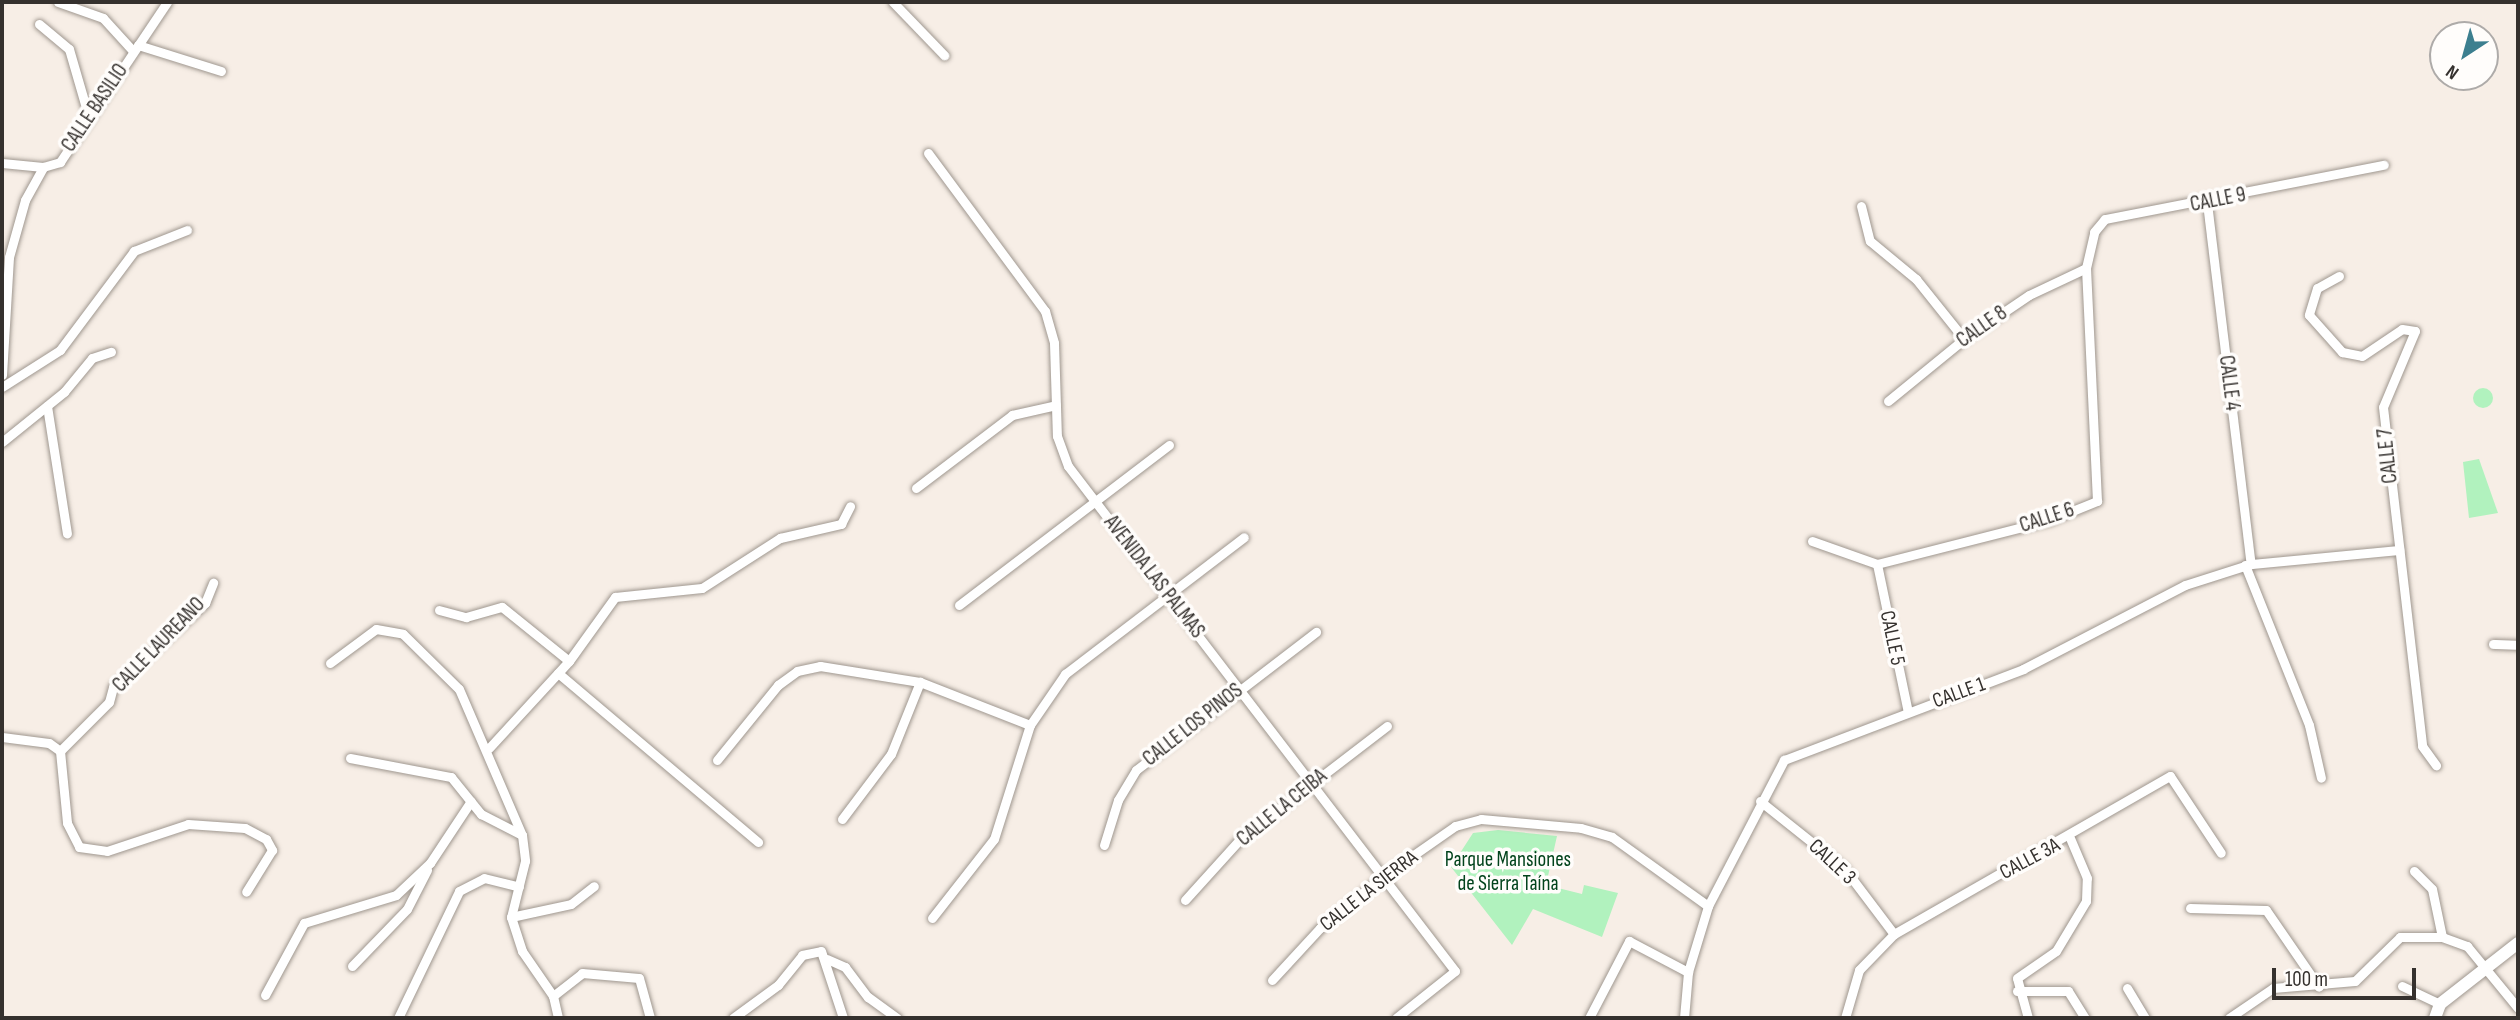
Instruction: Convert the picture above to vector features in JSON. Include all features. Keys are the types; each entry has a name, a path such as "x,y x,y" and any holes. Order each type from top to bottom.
{"street":[{"path":"58,2 103,18 135,48 221,72"},
{"name":"CALLE BASILIO","path":"2,375 9,257 25,200 43,167 60,162 167,2"},
{"path":"893,2 944,55"},
{"path":"39,24 69,49 89,118"},
{"name":"AVENIDA LAS PALMAS","path":"928,153 1045,311 1054,343 1057,436 1068,466 1455,971 1396,1018"},
{"path":"2,163 43,167"},
{"name":"CALLE 9","path":"2086,268 2094,232 2105,219 2207,203 2384,165"},
{"name":"CALLE 4","path":"2207,203 2248,564 2309,725 2321,778"},
{"path":"1861,206 1870,241 1916,279 1964,339"},
{"path":"2,387 60,350 134,251 187,230"},
{"name":"CALLE 8","path":"1888,401 1964,339 2029,295 2086,268"},
{"name":"CALLE 6","path":"1877,564 2050,520 2096,501 2086,268"},
{"name":"CALLE 7","path":"2339,276 2317,288 2309,315 2342,352 2362,356 2402,329 2415,331 2383,407 2422,746 2436,765"},
{"path":"2,442 47,406 92,358 111,352"},
{"path":"916,488 1012,415 1056,405"},
{"path":"47,406 66,533"},
{"path":"959,605 1169,445"},
{"path":"489,748 569,661 615,597 702,587 780,538 841,524 850,506"},
{"path":"932,918 994,839 1030,725 1065,674 1244,537"},
{"path":"1812,541 1877,564"},
{"name":"CALLE 1","path":"1684,1018 1688,972 1707,906 1760,801 1784,760 2024,669 2185,585 2248,564 2399,550"},
{"name":"CALLE 5","path":"1877,564 1908,712"},
{"name":"CALLE LAUREANO","path":"61,751 109,702 113,687 205,603 213,583"},
{"path":"439,610 466,617 502,607 569,661"},
{"path":"330,663 376,629 403,634 459,689 489,748 522,835 519,887 511,917 522,951 553,996 558,1018"},
{"name":"CALLE LOS PINOS","path":"1104,845 1118,800 1136,770 1315,632"},
{"path":"2493,644 2518,645"},
{"path":"717,760 797,671 873,670 920,682 1030,725"},
{"path":"558,673 758,842"},
{"path":"842,818 891,754 920,682"},
{"name":"CALLE LA CEIBA","path":"1185,900 1241,838 1387,726"},
{"path":"2,737 50,743 61,751 67,823 79,847 107,851 188,824 245,828 266,839 272,850 246,892"},
{"path":"350,758 451,777 481,814 522,835"},
{"name":"CALLE 3A","path":"1845,1018 1859,970 1894,934 1946,899 2070,838 2170,776 2221,853"},
{"path":"352,966 407,909 430,863 471,801"},
{"name":"CALLE 3","path":"1760,801 1844,868 1894,934"},
{"name":"CALLE LA SIERRA","path":"1272,980 1320,928 1382,877 1455,826 1517,820 1612,837 1707,906"},
{"path":"2028,1018 2017,990 2017,978 2056,951 2086,901 2087,878 2070,838"},
{"path":"265,995 303,923 378,905 430,863"},
{"path":"2414,871 2432,889 2442,937"},
{"path":"398,1018 458,891 484,878 519,887"},
{"path":"511,917 570,904 594,886"},
{"path":"2190,908 2266,910 2319,987"},
{"path":"2233,1017 2273,988 2319,987 2355,981 2400,937 2442,937 2467,946 2486,965 2518,1008"},
{"path":"1589,1018 1629,941 1688,972"},
{"path":"2435,1018 2440,1004 2486,965 2518,943"},
{"path":"733,1018 778,985 802,955 821,951 827,959 843,1018"},
{"path":"827,959 845,967 868,997 897,1018"},
{"path":"553,996 582,973 639,978 650,1018"},
{"path":"2402,986 2440,1004"},
{"path":"2127,988 2145,1018"},
{"path":"2017,990 2068,991 2085,1018"}],"green space":[{"path":"2483,388 2490,391 2493,398 2490,405 2483,408 2476,405 2473,398 2476,391"},
{"path":"2479,459 2498,513 2469,518 2463,462"},
{"name":"Parque Mansiones de Sierra Taína","path":"1498,830 1557,836 1546,885 1582,894 1584,885 1618,893 1602,937 1533,909 1512,945 1451,867 1473,833"}]}
